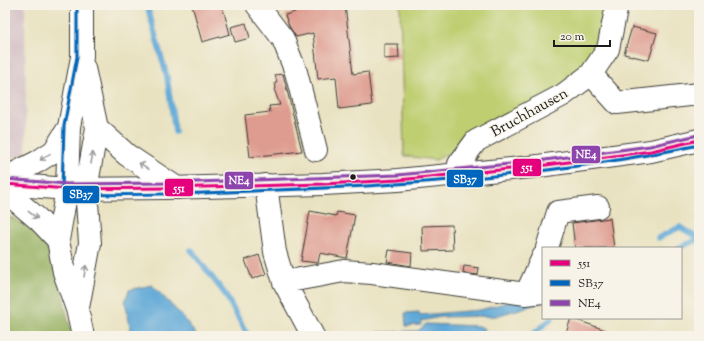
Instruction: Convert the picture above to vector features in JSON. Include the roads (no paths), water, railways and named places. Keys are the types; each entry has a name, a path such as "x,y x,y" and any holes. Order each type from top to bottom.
{"street":[{"path":"78,310 90,243 77,189 69,127 82,57 82,5"},
{"path":"257,5 283,39 296,72 316,150"},
{"name":"Bruchhausen","path":"458,175 459,164 476,141 563,95 591,74 608,49 617,5"},
{"path":"82,57 97,128 58,240 64,272 78,310 83,336"},
{"path":"591,74 617,103 699,94"},
{"path":"5,178 37,162 54,151 69,127"},
{"path":"97,128 126,155 177,188"},
{"path":"5,184 77,189 323,184 458,175 651,151 699,140"},
{"path":"266,185 275,252 284,282 312,336"},
{"path":"5,191 38,219 58,240"},
{"path":"547,247 558,212 598,207"},
{"path":"284,282 344,271 372,273 534,293 542,261"}],"water":[{"path":"152,285 184,318 197,336 132,336 125,301 129,290"},
{"path":"522,298 542,302 496,316 441,317 421,321 421,325 406,326 405,313 419,312 420,315 480,310"},
{"path":"426,324 479,326 485,329 484,336 375,336 378,332 418,331"}],"waterway":[{"path":"147,5 167,77 175,132"},
{"path":"658,238 680,227 699,239"},
{"path":"680,247 699,239"},
{"path":"191,250 225,294 248,336"},
{"path":"531,336 551,319"}]}
